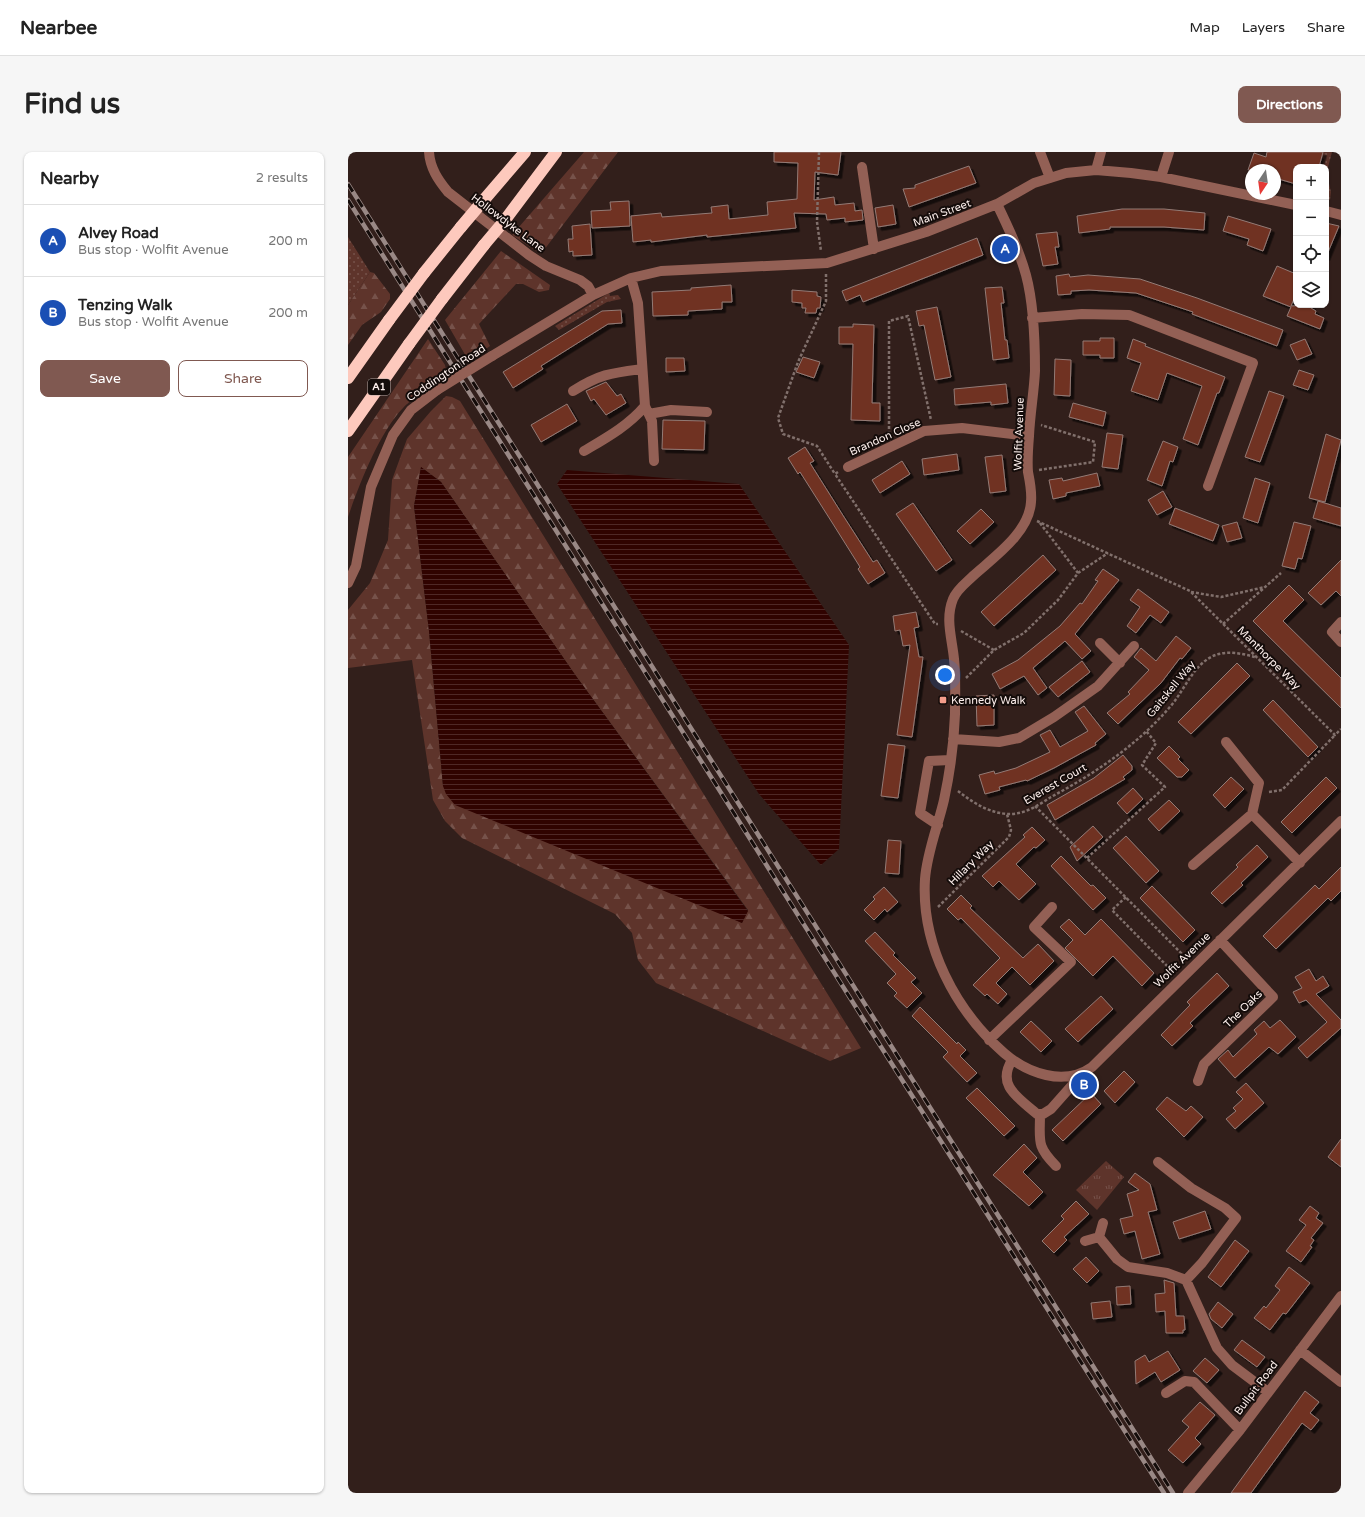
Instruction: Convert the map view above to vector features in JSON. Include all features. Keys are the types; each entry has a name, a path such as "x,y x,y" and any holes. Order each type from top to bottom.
{"highway":[{"path":"348,378 424,274 461,227 525,152"},
{"name":"A1","path":"348,430 442,299 505,220 556,152"}],"street":[{"name":"Hollowdyke Lane","path":"429,152 432,169 439,182 448,192 528,255 546,266 580,280 588,286 592,295"},
{"path":"1040,152 1050,178"},
{"path":"1096,170 1101,152"},
{"path":"1161,177 1169,152"},
{"path":"862,167 874,249"},
{"name":"Main Street","path":"592,295 631,278 661,271 825,264 926,232 997,204 1029,186 1050,178 1078,171 1096,170 1161,177 1293,203"},
{"name":"Wolfit Avenue","path":"997,204 1015,245 1026,277 1032,318 1035,373 1028,436 1028,471 1032,492 1031,506 1028,516 1020,531 958,592 953,599 949,624 954,656 955,690 953,739 948,778 925,877 927,918 931,941 956,997 989,1040 1012,1060 1030,1071 1058,1076 1082,1074"},
{"path":"1329,212 1341,215"},
{"path":"631,278 638,303 642,369 647,410 652,421 654,461"},
{"name":"Coddington Road","path":"348,583 355,570 371,487 393,435 412,410 437,390 592,295"},
{"path":"1032,318 1082,314 1129,315 1253,363 1208,486"},
{"path":"573,391 593,378 612,373 642,369"},
{"path":"584,451 609,437 647,410 707,412"},
{"name":"Brandon Close","path":"848,467 924,431 962,428 1028,436"},
{"path":"1341,622 1332,632 1341,642"},
{"path":"1100,643 1120,663"},
{"path":"953,739 999,742 1019,738 1080,700 1098,686 1134,646"},
{"path":"1193,865 1252,814 1259,783 1226,742"},
{"path":"938,824 920,813 929,761 950,760"},
{"path":"1252,814 1300,863"},
{"name":"Wolfit Avenue","path":"1040,1114 1044,1114 1051,1109 1082,1074 1092,1066 1300,863 1341,821"},
{"path":"989,1040 1071,962 1034,927 1052,907"},
{"name":"The Oaks","path":"1198,1081 1204,1064 1273,997 1220,940"},
{"path":"1012,1060 1007,1067 1005,1077 1009,1088 1037,1114 1040,1114 1040,1138 1042,1149 1056,1166"},
{"path":"1158,1162 1191,1188 1225,1208 1236,1218 1202,1263 1186,1280"},
{"path":"1099,1237 1103,1223"},
{"path":"1085,1241 1099,1237"},
{"path":"1099,1237 1117,1259 1128,1266 1167,1273 1186,1280 1217,1348 1232,1365 1268,1392"},
{"name":"Bullpit Road","path":"1188,1493 1240,1430 1341,1296"},
{"path":"1300,1350 1341,1382"},
{"path":"1166,1393 1185,1381 1194,1382 1240,1430"}],"path":[{"path":"819,152 817,222 825,264 826,301 798,362 778,418 783,434 817,446 935,624 949,624 994,650"},
{"path":"889,447 889,321 908,316 934,430"},
{"path":"1028,471 1093,462 1095,442 1030,421"},
{"path":"836,474 848,467"},
{"path":"1028,516 1190,591 1221,597 1265,587"},
{"path":"1039,521 1078,574"},
{"path":"955,690 994,650 1024,633 1058,600 1078,574 1108,553"},
{"name":"Manthorpe Way","path":"1281,572 1223,624 1335,735"},
{"path":"1190,591 1223,624"},
{"name":"Gaitskell Way","path":"1146,731 1168,709 1200,665 1211,657 1232,653 1256,657"},
{"path":"1257,793 1282,790 1341,729"},
{"path":"1087,858 1165,787 1142,765 1156,743 1146,731"},
{"name":"Everest Court","path":"948,778 957,790 967,798 992,811 1007,814 1023,812 1078,782 1146,731"},
{"path":"1035,806 1193,966"},
{"name":"Hillary Way","path":"927,918 1009,837 1011,830 1007,814"},
{"path":"1126,897 1112,910 1180,979"}],"green space":[{"path":"584,152 618,152 541,254 512,235"},
{"path":"1323,152 1332,152 1329,164 1323,164 1324,159 1321,158"},
{"path":"1329,183 1331,192 1329,200"},
{"path":"348,237 370,272 348,305"},
{"path":"501,251 550,285 549,290 539,292 523,284 516,284 479,324 490,346 472,359 467,358 445,320"},
{"path":"370,272 374,273 390,294 390,299 381,312 362,325 348,345 348,305"},
{"path":"609,293 610,296 618,295 621,299 607,302 559,330 555,326"},
{"path":"428,339 445,365 446,370 437,380 403,408 386,431 364,475 348,517 348,457"},
{"path":"446,396 460,401 861,1048 830,1061 656,983 638,960 632,933 615,914 462,838 445,821 433,800 412,660 348,668 348,610 370,583 388,540 392,480 407,439","holes":["421,467 441,482 576,676 748,910 742,923 443,786 429,631 414,506"]},
{"path":"1106,1161 1124,1177 1097,1210 1076,1190"}],"shaded area":[{"path":"421,467 441,482 576,676 748,911 742,923 455,805 446,794 443,786 429,631 414,506"},
{"path":"567,470 739,484 849,645 839,849 821,865 759,794 557,484"}],"building":[{"path":"774,152 841,152 838,175 815,172 814,200 834,197 835,205 854,203 855,211 862,210 863,220 845,222 845,218 827,220 826,214 794,213 796,228 707,237 707,235 651,242 651,240 633,242 631,216 661,213 662,217 712,213 711,207 728,205 729,219 768,215 767,202 797,199 798,163 774,162"},
{"path":"1267,152 1323,152 1320,164 1293,164 1293,183 1281,180 1281,164 1250,164 1254,153 1266,157"},
{"path":"969,166 976,183 909,207 903,189 915,188 915,185"},
{"path":"629,201 630,226 592,228 591,211 611,210 610,202"},
{"path":"893,205 896,224 878,227 875,208"},
{"path":"1122,209 1164,209 1205,213 1204,230 1164,227 1110,227 1110,229 1079,233 1077,216"},
{"path":"1228,216 1271,229 1263,251 1247,245 1249,239 1223,231"},
{"path":"590,224 592,255 573,256 573,251 569,252 568,239 573,239 572,226"},
{"path":"1329,224 1339,226 1329,250"},
{"path":"1057,232 1059,247 1055,247 1058,264 1043,266 1036,234"},
{"path":"977,238 983,255 863,302 860,295 846,301 842,291"},
{"path":"1277,266 1293,273 1293,301 1291,306 1293,306 1293,308 1311,308 1316,311 1315,314 1324,318 1320,329 1287,316 1291,307 1263,296"},
{"path":"1069,274 1070,277 1088,275 1140,279 1197,298 1283,330 1277,346 1192,314 1193,312 1136,293 1089,290 1071,291 1071,294 1058,295 1056,276"},
{"path":"731,285 732,302 722,302 722,309 688,311 688,315 653,316 652,292 691,290 691,288"},
{"path":"1002,287 1004,303 1001,303 1005,340 1007,340 1009,358 993,360 985,288"},
{"path":"792,290 817,292 817,296 821,297 820,308 817,308 816,313 805,313 806,308 802,308 802,303 792,302"},
{"path":"937,307 951,377 935,380 924,325 919,326 916,311"},
{"path":"621,310 622,323 608,324 541,366 543,369 513,388 503,372 602,311"},
{"path":"853,324 874,325 872,403 880,403 880,421 851,420 853,344 839,344 839,327 853,327"},
{"path":"1100,338 1114,338 1114,358 1100,358 1100,355 1083,355 1083,341 1100,341"},
{"path":"1133,339 1146,344 1145,346 1225,377 1219,393 1217,393 1198,445 1183,439 1202,386 1167,373 1158,400 1131,391 1141,363 1127,358"},
{"path":"1305,339 1312,354 1297,360 1290,345"},
{"path":"803,357 820,362 814,378 796,372"},
{"path":"666,358 684,358 685,371 666,372"},
{"path":"1055,359 1071,360 1070,396 1054,395"},
{"path":"1299,370 1314,375 1308,390 1293,385"},
{"path":"606,382 617,396 621,394 626,403 606,415 594,399 591,401 586,391"},
{"path":"1006,384 1008,403 991,405 991,402 955,405 954,389"},
{"path":"1269,391 1284,396 1260,462 1245,457"},
{"path":"1073,403 1106,412 1103,426 1069,417"},
{"path":"567,404 577,421 541,442 531,425"},
{"path":"663,420 705,421 704,450 662,449"},
{"path":"1107,433 1123,435 1118,469 1102,467"},
{"path":"1326,434 1341,440 1325,502 1309,498"},
{"path":"1163,441 1178,447 1173,462 1170,461 1162,486 1147,480"},
{"path":"805,447 814,461 810,463 844,517 873,562 877,560 885,573 868,584 858,569 860,567 800,472 798,474 788,458"},
{"path":"957,454 959,470 924,475 922,459"},
{"path":"1002,455 1006,491 990,493 985,457"},
{"path":"902,461 910,474 880,493 872,480"},
{"path":"1097,473 1100,486 1066,493 1066,496 1053,499 1049,480 1062,478 1063,481"},
{"path":"1255,478 1270,483 1258,523 1243,518"},
{"path":"1163,491 1172,507 1157,515 1148,500"},
{"path":"1318,501 1341,508 1341,526 1313,518"},
{"path":"913,503 952,560 936,571 896,514"},
{"path":"1175,508 1219,525 1213,541 1169,524"},
{"path":"981,509 994,522 970,544 957,531"},
{"path":"1237,522 1242,538 1227,542 1222,526"},
{"path":"1294,522 1311,526 1302,559 1298,558 1295,569 1282,566"},
{"path":"1043,555 1056,570 994,626 981,612"},
{"path":"1341,560 1341,596 1336,591 1321,605 1308,593"},
{"path":"1103,569 1119,580 1075,634 1091,651 1082,659 1065,641 1033,668 1047,688 1038,695 1024,676 1000,689 992,674 1018,660 1060,626 1080,603 1082,604 1098,581 1095,580"},
{"path":"1289,585 1304,600 1283,621 1341,678 1341,708 1253,621"},
{"path":"1138,589 1169,612 1161,623 1150,615 1136,633 1127,626 1140,607 1130,600"},
{"path":"916,612 919,627 914,628 919,657 923,657 912,737 897,735 910,645 903,646 900,630 895,631 893,616"},
{"path":"1176,636 1191,648 1182,659 1180,658 1161,683 1118,724 1107,713 1130,694 1128,692 1149,670 1134,657 1141,648 1156,661"},
{"path":"1082,661 1090,672 1058,697 1049,687"},
{"path":"1237,663 1250,676 1191,734 1178,722"},
{"path":"994,695 994,725 977,726 976,696"},
{"path":"1273,700 1318,747 1308,757 1263,710"},
{"path":"1084,706 1106,734 1095,743 1096,745 1027,781 999,787 1000,790 985,794 979,775 994,771 995,774 1016,768 1050,752 1040,735 1050,730 1060,747 1088,731 1075,712"},
{"path":"888,744 905,746 898,798 881,796"},
{"path":"1169,746 1180,757 1178,759 1189,770 1182,777 1177,777 1157,758"},
{"path":"1123,755 1132,766 1132,770 1123,777 1125,779 1055,820 1047,805 1094,778"},
{"path":"1231,777 1244,789 1225,808 1213,795"},
{"path":"1326,777 1337,788 1292,833 1281,822"},
{"path":"1133,788 1143,799 1127,814 1117,803"},
{"path":"1169,800 1180,811 1159,831 1148,819"},
{"path":"1093,826 1103,837 1077,861 1070,847"},
{"path":"1032,827 1045,840 1036,848 1034,847 1016,864 1036,884 1019,900 999,881 993,887 982,876 1025,837 1023,835"},
{"path":"1126,836 1159,871 1146,883 1113,848"},
{"path":"888,840 901,841 899,874 885,873"},
{"path":"1257,845 1268,857 1241,883 1243,885 1222,904 1211,893 1238,867 1236,865"},
{"path":"1061,856 1091,886 1093,885 1106,898 1093,910 1051,866"},
{"path":"1341,867 1341,891 1331,901 1328,898 1276,949 1263,936 1315,885 1319,889"},
{"path":"1152,886 1195,930 1183,942 1140,898"},
{"path":"884,887 898,902 887,912 885,909 874,920 864,910 875,899 873,897"},
{"path":"961,895 972,906 970,908 1023,958 1038,944 1054,961 1030,985 1012,967 996,983 1007,994 998,1004 987,994 985,996 973,985 1000,958 961,918 958,920 947,909"},
{"path":"1069,919 1085,935 1101,919 1154,973 1142,986 1113,956 1093,976 1065,948 1073,940 1060,927"},
{"path":"875,932 895,953 893,955 916,978 911,982 922,993 907,1008 894,996 897,993 887,983 896,974 865,941"},
{"path":"1309,969 1316,981 1323,976 1329,986 1316,994 1341,1020 1341,1028 1307,1058 1298,1048 1327,1022 1306,1000 1299,1003 1293,992 1302,988 1295,977"},
{"path":"1217,973 1229,986 1190,1023 1193,1026 1172,1046 1161,1035 1190,1005 1187,1002"},
{"path":"1101,996 1113,1009 1078,1042 1065,1029"},
{"path":"920,1007 957,1044 958,1042 966,1050 960,1056 977,1073 967,1082 943,1057 948,1052 912,1016"},
{"path":"1280,1020 1296,1037 1278,1054 1269,1047 1235,1078 1218,1059 1228,1050 1233,1057 1257,1034 1254,1030 1264,1021 1270,1028"},
{"path":"1031,1021 1052,1041 1041,1052 1020,1032"},
{"path":"1124,1071 1135,1082 1115,1103 1104,1091"},
{"path":"1246,1083 1264,1103 1235,1129 1226,1119 1236,1111 1233,1108 1243,1099 1236,1092"},
{"path":"977,1088 1015,1126 1004,1136 966,1098"},
{"path":"1091,1093 1101,1104 1063,1141 1052,1130"},
{"path":"1167,1097 1186,1111 1191,1106 1203,1117 1184,1137 1156,1109"},
{"path":"1341,1139 1341,1167 1328,1157"},
{"path":"1024,1144 1037,1158 1023,1172 1043,1192 1029,1206 993,1175"},
{"path":"1135,1173 1150,1184 1157,1210 1148,1212 1160,1254 1142,1259 1135,1231 1124,1234 1120,1219 1133,1216 1127,1194 1139,1190 1128,1182"},
{"path":"1076,1201 1089,1214 1064,1237 1067,1240 1054,1253 1042,1241 1064,1219 1061,1216"},
{"path":"1310,1206 1319,1213 1316,1218 1323,1223 1311,1238 1314,1240 1310,1246 1312,1247 1301,1262 1286,1251 1306,1225 1299,1220"},
{"path":"1205,1211 1211,1229 1179,1239 1173,1222"},
{"path":"1235,1240 1249,1251 1221,1287 1208,1277"},
{"path":"1086,1257 1099,1271 1087,1283 1073,1269"},
{"path":"1289,1267 1310,1283 1286,1314 1283,1313 1270,1330 1254,1318 1264,1306 1266,1308 1280,1290 1275,1286"},
{"path":"1164,1280 1174,1283 1176,1316 1184,1316 1185,1330 1183,1330 1183,1333 1166,1333 1165,1311 1156,1312 1155,1294 1165,1293"},
{"path":"1130,1286 1131,1304 1117,1305 1116,1287"},
{"path":"1110,1301 1112,1317 1093,1319 1091,1303"},
{"path":"1218,1302 1233,1314 1222,1328 1211,1319 1209,1314"},
{"path":"1242,1340 1265,1357 1257,1367 1234,1350"},
{"path":"1168,1351 1180,1370 1161,1382 1155,1372 1136,1384 1135,1361 1145,1355 1149,1362"},
{"path":"1205,1358 1219,1370 1207,1383 1193,1371"},
{"path":"1305,1391 1319,1402 1310,1413 1319,1420 1311,1430 1302,1423 1251,1493 1231,1493"},
{"path":"1200,1402 1215,1415 1195,1438 1201,1444 1183,1463 1168,1450 1189,1427 1182,1421"}],"railway":[{"path":"348,184 1173,1493"},
{"path":"348,200 864,1020 1164,1493"}],"place":[{"name":"Alvey Road","path":"1005,249"},
{"name":"Kennedy Walk","path":"943,700"},
{"name":"Tenzing Walk","path":"1084,1085"}]}
